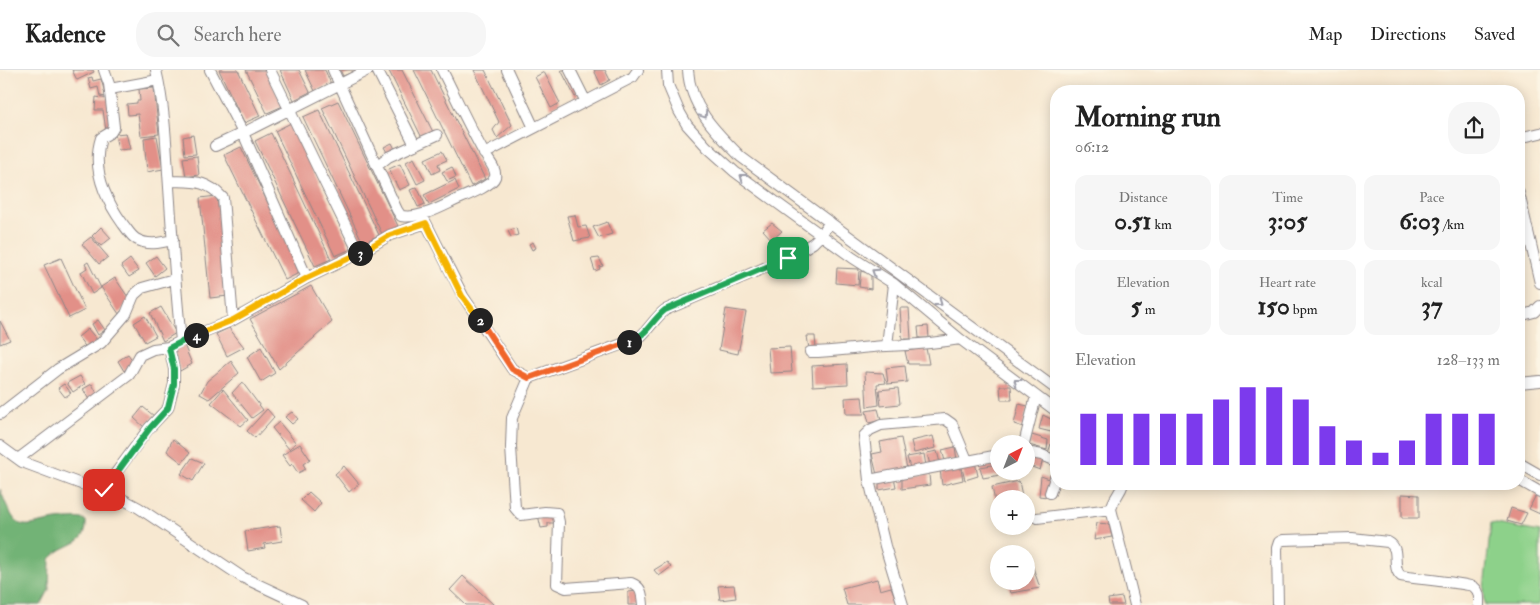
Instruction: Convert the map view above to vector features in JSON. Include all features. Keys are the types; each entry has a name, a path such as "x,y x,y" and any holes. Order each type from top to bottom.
{"street":[{"path":"104,70 110,89 114,127 111,132 100,138 96,152 100,181 112,209 134,238 150,244 173,240"},
{"path":"210,70 244,133 307,278"},
{"path":"270,70 360,253"},
{"path":"333,70 401,216 424,219"},
{"path":"215,146 368,70"},
{"path":"377,70 415,145"},
{"path":"18,460 129,375 140,356 154,349 169,348 233,320 307,278 360,253 390,235 492,182 495,172 442,70"},
{"path":"507,70 534,128"},
{"path":"570,70 585,100"},
{"path":"667,70 668,85 687,124 707,147 735,172 894,284 960,339 1050,406"},
{"path":"688,70 688,80 698,106 716,132 741,157 1050,385"},
{"path":"484,154 633,72"},
{"path":"110,89 157,75 162,96 173,240 174,279 181,342"},
{"path":"1525,137 1540,133"},
{"path":"378,165 388,157 437,135"},
{"path":"169,181 204,183 214,188 223,198 233,320"},
{"path":"1525,218 1540,283"},
{"path":"424,219 462,296 512,369 529,378"},
{"path":"643,605 642,591 637,585 631,583 566,588 557,584 559,522 556,513 545,512 521,515 515,508 511,448 512,418 529,378 639,338 665,310 788,258 813,243 829,222"},
{"path":"0,414 58,369 101,343 126,314 134,295 142,288 174,279"},
{"path":"887,346 894,284"},
{"path":"1525,315 1536,312 1540,306"},
{"path":"810,352 832,352 927,344 960,339"},
{"path":"104,490 150,428 168,408 174,384 174,369 169,348"},
{"path":"1525,382 1540,381"},
{"path":"1026,435 1036,396"},
{"path":"903,605 885,546 869,480 864,436 870,430 881,425 948,420 952,424 967,460"},
{"path":"0,446 18,460 81,484 104,490 139,508 242,577 302,605"},
{"path":"1035,454 1050,458"},
{"path":"869,480 990,456"},
{"path":"1525,466 1540,475"},
{"path":"1525,483 1540,492"},
{"path":"1121,490 1113,499 1111,509 1135,605"},
{"path":"1037,518 1111,509"},
{"path":"1278,605 1277,548 1279,542 1283,540 1352,538 1391,543 1396,549 1396,569 1401,576 1446,583 1470,584 1478,592 1479,605"}],"green space":[{"path":"0,489 7,506 18,523 31,525 67,519 86,521 86,528 82,538 59,551 50,559 49,590 41,605 0,605"},
{"path":"1491,523 1540,532 1540,605 1485,605 1484,589"}],"building":[{"path":"72,70 93,70 94,72 77,80"},
{"path":"219,70 238,70 260,116 244,123"},
{"path":"246,70 266,70 283,106 267,113"},
{"path":"280,70 299,70 310,92 294,100"},
{"path":"305,70 325,70 331,84 315,91"},
{"path":"340,70 357,70 343,76"},
{"path":"402,70 434,134 423,140 389,71"},
{"path":"414,70 431,70 485,179 471,186"},
{"path":"474,70 485,70 512,125 497,138 493,130 499,122"},
{"path":"561,70 566,70 579,95 575,97"},
{"path":"594,70 605,70 610,80 601,85"},
{"path":"544,72 560,103 551,108 535,77"},
{"path":"92,77 93,81 101,79 106,97 100,96 98,87 91,89 88,78"},
{"path":"154,88 159,134 141,136 138,114 128,115 127,104 140,101 139,89"},
{"path":"96,97 109,99 111,130 106,131 103,110 95,110"},
{"path":"338,101 398,226 382,234 322,108"},
{"path":"319,110 379,235 363,243 303,117"},
{"path":"291,123 351,249 335,256 275,131"},
{"path":"126,133 130,149 118,150 115,134"},
{"path":"271,133 331,259 315,266 255,141"},
{"path":"193,135 196,154 185,155 183,137"},
{"path":"157,136 163,169 147,172 144,138"},
{"path":"392,143 396,151 388,154 384,147"},
{"path":"241,147 301,272 285,280 224,155"},
{"path":"442,151 447,160 438,164 440,170 432,174 425,159"},
{"path":"197,156 199,175 186,177 183,158"},
{"path":"414,158 425,180 417,184 406,162"},
{"path":"400,164 410,185 399,190 389,169"},
{"path":"452,167 456,177 447,181 442,172"},
{"path":"455,180 459,189 429,204 424,195"},
{"path":"417,187 425,204 418,207 410,190"},
{"path":"217,196 228,296 210,298 200,198"},
{"path":"575,215 578,227 586,226 590,238 574,241 567,216"},
{"path":"607,222 612,234 599,238 593,227"},
{"path":"772,223 782,231 772,240 763,230"},
{"path":"101,227 111,238 101,246 92,236"},
{"path":"516,228 518,235 511,237 508,231"},
{"path":"91,237 108,257 99,264 82,244"},
{"path":"533,242 536,248 532,250 529,244"},
{"path":"156,256 165,268 155,276 146,263"},
{"path":"61,258 85,310 69,318 44,265"},
{"path":"599,258 603,266 595,271 591,259"},
{"path":"130,259 139,271 129,277 121,266"},
{"path":"88,262 101,288 92,294 81,272 87,268 85,264"},
{"path":"837,268 859,269 858,285 836,283"},
{"path":"861,271 871,274 871,289 859,287"},
{"path":"115,278 130,300 119,314 101,287"},
{"path":"311,286 332,322 279,369 250,319"},
{"path":"161,307 176,333 163,341 150,313"},
{"path":"900,308 909,308 911,339 902,339"},
{"path":"726,309 746,312 738,354 719,350"},
{"path":"145,316 156,336 145,342 134,323"},
{"path":"98,320 105,330 98,335 92,324"},
{"path":"0,321 10,340 0,344"},
{"path":"928,326 929,338 919,338 918,327"},
{"path":"229,328 244,347 227,356 216,334"},
{"path":"88,329 98,341 88,350 78,337"},
{"path":"807,336 815,336 816,349 809,349"},
{"path":"184,345 192,364 180,371 174,350"},
{"path":"261,347 275,373 261,382 247,357"},
{"path":"790,347 792,372 770,373 768,348"},
{"path":"926,348 929,364 908,364 905,351"},
{"path":"128,354 133,361 124,371 118,361"},
{"path":"231,361 239,373 209,399 200,394 207,381"},
{"path":"847,364 848,384 813,386 812,366"},
{"path":"905,366 907,382 888,384 886,368"},
{"path":"865,372 883,373 886,383 877,384 879,405 867,407"},
{"path":"80,376 85,384 73,392 67,383"},
{"path":"242,382 263,410 252,418 232,393"},
{"path":"64,384 71,393 65,397 58,388"},
{"path":"92,384 98,395 89,400 83,389"},
{"path":"1000,386 1011,386 1012,400 1001,400"},
{"path":"898,388 900,404 881,406 879,390"},
{"path":"223,389 248,420 241,426 211,403"},
{"path":"862,397 864,414 846,414 845,398"},
{"path":"1019,404 1028,406 1023,427 1014,424"},
{"path":"143,407 154,416 144,427 134,418"},
{"path":"267,409 274,417 255,438 247,431"},
{"path":"878,409 881,420 869,423 866,411"},
{"path":"292,412 298,419 292,424 285,417"},
{"path":"1043,415 1050,418 1050,432 1039,429"},
{"path":"279,422 296,443 289,449 272,428"},
{"path":"933,436 936,448 914,453 911,441"},
{"path":"1035,436 1048,440 1047,450 1035,447"},
{"path":"901,438 907,469 877,475 872,454 882,452 880,442"},
{"path":"173,439 190,453 182,463 167,451"},
{"path":"300,444 310,459 303,464 306,469 298,473 282,455"},
{"path":"955,447 957,460 945,461 942,450"},
{"path":"937,451 940,463 930,465 927,453"},
{"path":"924,454 926,466 910,468 907,457"},
{"path":"192,458 204,463 193,481 181,474"},
{"path":"1035,458 1043,459 1040,470 1035,468"},
{"path":"975,462 978,476 965,480 961,464"},
{"path":"960,464 963,480 942,485 940,469"},
{"path":"990,465 990,477 983,478 980,467"},
{"path":"344,466 359,484 349,492 335,474"},
{"path":"929,474 930,485 902,489 902,477"},
{"path":"1041,476 1050,479 1050,487 1047,497 1039,496"},
{"path":"894,477 896,487 879,490 879,480"},
{"path":"1019,481 1021,490 993,490 992,487"},
{"path":"309,492 321,503 314,512 301,500"},
{"path":"1402,494 1419,495 1419,518 1402,518"},
{"path":"1536,495 1540,497 1540,514 1529,509"},
{"path":"1511,508 1527,513 1521,525 1507,521"},
{"path":"555,514 557,523 548,523 548,527 541,528 538,515"},
{"path":"1097,523 1109,524 1112,537 1094,540"},
{"path":"280,526 282,541 264,544 265,548 248,551 245,531"},
{"path":"667,562 671,567 659,576 654,570"},
{"path":"1035,573 1040,588 1035,589"},
{"path":"463,576 494,605 466,605 450,590"},
{"path":"877,579 880,590 891,587 898,605 847,605 842,588"},
{"path":"734,585 736,598 720,600 718,586"},
{"path":"1010,590 1028,590 1011,593"},
{"path":"639,591 640,605 628,605 628,592"},
{"path":"1122,597 1124,605 1109,605 1108,599"}],"route":[{"path":"104,490 150,428 168,408 174,384 174,369 169,348 233,320 307,278 360,253 390,235 426,223 462,296 477,315 512,369 529,378 639,338 665,310 788,258"}]}
